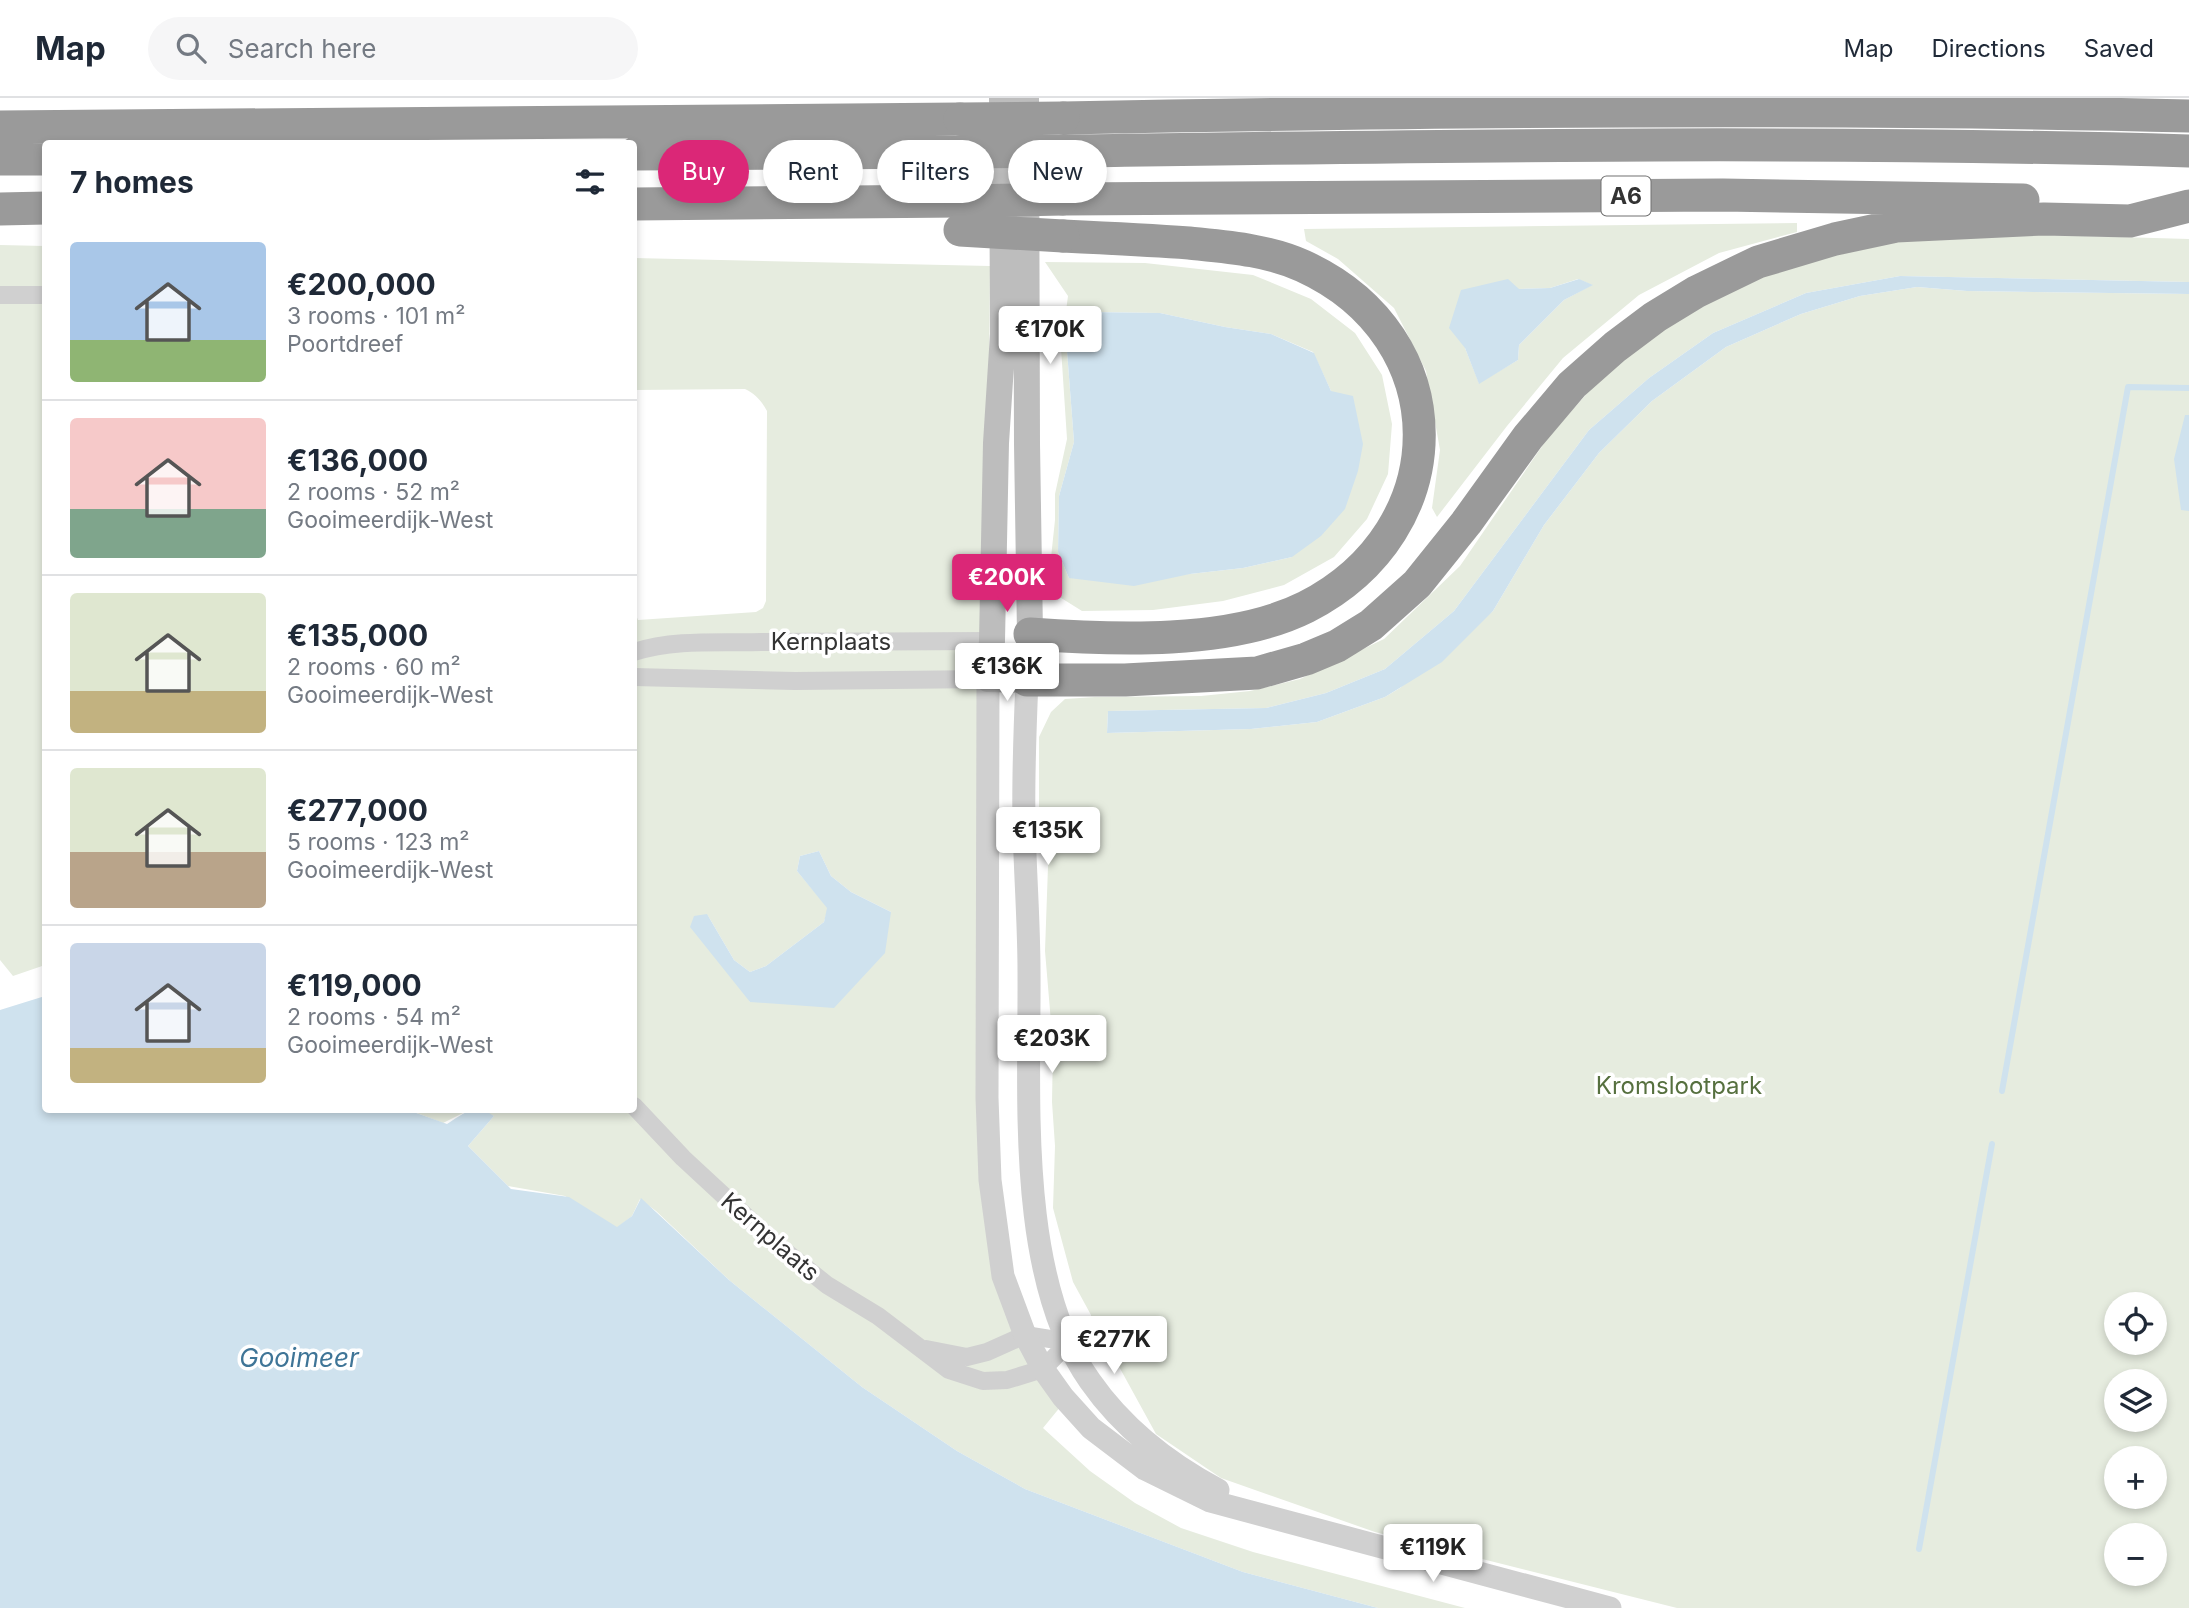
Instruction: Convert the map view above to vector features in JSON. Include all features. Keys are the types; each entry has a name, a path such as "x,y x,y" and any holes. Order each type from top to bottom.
{"highway":[{"name":"A6","path":"637,154 960,152 1063,134 1692,111 2189,116"},
{"name":"A6","path":"0,127 960,119 1063,134 1626,145 2055,147 2189,151"},
{"path":"0,159 42,159"},
{"name":"A6","path":"960,215 1063,199 1723,195 1959,198 2189,206"},
{"name":"A6","path":"637,204 887,202 1063,236 1226,246 1276,256 1301,265 1325,277 1364,308 1392,342 1408,372 1415,395 1420,446 1416,475 1392,532 1356,573 1306,607 1278,618 1208,633 1124,638 1030,634"},
{"name":"A6","path":"1027,680 1125,680 1258,673 1306,659 1337,646 1371,625 1417,584 1466,523 1528,437 1572,386 1615,347 1655,317 1696,292 1758,262 1835,239 1896,226 2043,219 2130,221 2189,206"},
{"path":"0,209 42,208"}],"main road":[{"path":"988,680 992,641 996,443 1003,334 1002,98"},
{"path":"1026,98 1030,634 1027,680"},
{"name":"Kernplaats","path":"992,641 1030,634"},
{"name":"Kernplaats","path":"988,680 1027,680"}],"street":[{"path":"0,295 42,295"},
{"name":"Kernplaats","path":"637,646 693,642 992,641"},
{"path":"637,654 640,677"},
{"name":"Kernplaats","path":"640,677 712,680 988,680"},
{"path":"988,680 987,1098 990,1180 1003,1276 1026,1335 1043,1369 1063,1397 1091,1428 1145,1469 1210,1501 1610,1608"},
{"path":"1027,680 1024,821 1029,953 1031,1186 1045,1269 1056,1311 1088,1380 1140,1437 1199,1480 1268,1515"},
{"name":"Kernplaats","path":"637,1109 701,1175 776,1244 827,1286 878,1316 949,1370 983,1381 1007,1380 1043,1369 1069,1342"},
{"name":"Kernplaats","path":"923,1348 957,1356 977,1356 1026,1335"},
{"path":"1026,1335 1069,1342"}],"green space":[{"path":"1797,223 1797,232 1719,253 1639,295 1563,358 1437,517 1432,508 1440,450 1426,371 1394,308 1338,259 1306,241 1304,229","holes":["1578,279 1592,285 1564,300 1519,345 1518,360 1479,383 1465,348 1518,289 1550,288"]},
{"name":"Kromslootpark","path":"2010,234 2189,239 2189,282 1900,276 1806,293 1713,333 1649,378 1589,430 1454,611 1385,669 1326,693 1266,708 1108,711 1107,733 1251,729 1317,722 1385,697 1400,688 1493,611 1544,525 1599,453 1652,401 1726,347 1801,314 1860,296 1917,287 1967,291 2189,294 2189,1608 1677,1608 1375,1532 1221,1478 1156,1434 1100,1332 1091,1323 1091,1315 1073,1282 1053,1208 1053,1046 1045,951 1050,810 1039,808 1039,737 1051,712 1065,699 1201,696 1250,691 1300,679 1384,639 1460,566 1547,439 1611,366 1689,308 1790,265 1902,241"},
{"path":"0,245 42,246 42,966 13,976 0,960"},
{"path":"637,258 990,266 982,1147 991,1236 1061,1406 1043,1428 1090,1471 1135,1503 1181,1528 1253,1552 1465,1608 1378,1608 1243,1572 1025,1489 957,1451 862,1387 729,1280 640,1199 632,1216 617,1228 565,1196 508,1186 468,1146 494,1116 487,1113 637,1113 637,618 638,620 756,612 763,608 766,601 767,411 758,398 745,389 637,390","holes":["819,851 831,876 851,892 891,912 750,1002 707,914 734,960 750,972 766,966 824,922 828,908 797,871 800,856"]},
{"path":"1045,262 1145,263 1253,275 1311,299 1355,333 1382,375 1392,424 1388,474 1367,519 1334,557 1284,585 1223,601 1153,610 1082,611 1058,596 1050,567 1055,494 1067,439 1061,348 1068,296","holes":["1090,312 1160,313 1271,334 1313,352 1331,391 1292,557 1243,568 1190,574 1069,578 1058,552 1059,496 1074,442 1067,351"]},
{"path":"417,1113 463,1113 443,1123"}],"water":[{"path":"1900,276 2189,282 2189,294 1967,291 1917,287 1860,296 1801,314 1726,347 1652,401 1599,453 1544,525 1493,611 1442,662 1385,697 1317,722 1251,729 1107,733 1108,711 1266,708 1326,693 1385,669 1454,611 1589,430 1649,378 1713,333 1806,293"},
{"path":"1508,279 1519,289 1550,288 1579,279 1593,285 1564,300 1519,345 1518,360 1479,384 1465,348 1449,328 1461,290"},
{"path":"1090,312 1160,313 1271,334 1314,353 1331,391 1353,396 1363,444 1358,471 1345,509 1321,536 1292,557 1134,586 1069,578 1058,552 1059,496 1074,442 1067,351"},
{"path":"2185,415 2189,415 2189,511 2181,510 2174,459"},
{"path":"819,851 831,876 851,892 891,912 885,953 834,1008 750,1002 690,927 694,916 707,914 734,960 750,972 766,966 824,922 827,908 797,871 800,856"},
{"name":"Gooimeer","path":"42,997 42,1113 416,1113 447,1124 466,1113 489,1113 494,1116 468,1146 511,1189 569,1197 617,1227 632,1216 641,1198 729,1280 862,1387 957,1451 1025,1489 1243,1572 1378,1608 0,1608 0,1010"}],"waterway":[{"path":"2002,1091 2128,387 2189,388"},
{"path":"1919,1549 1992,1144"}]}
